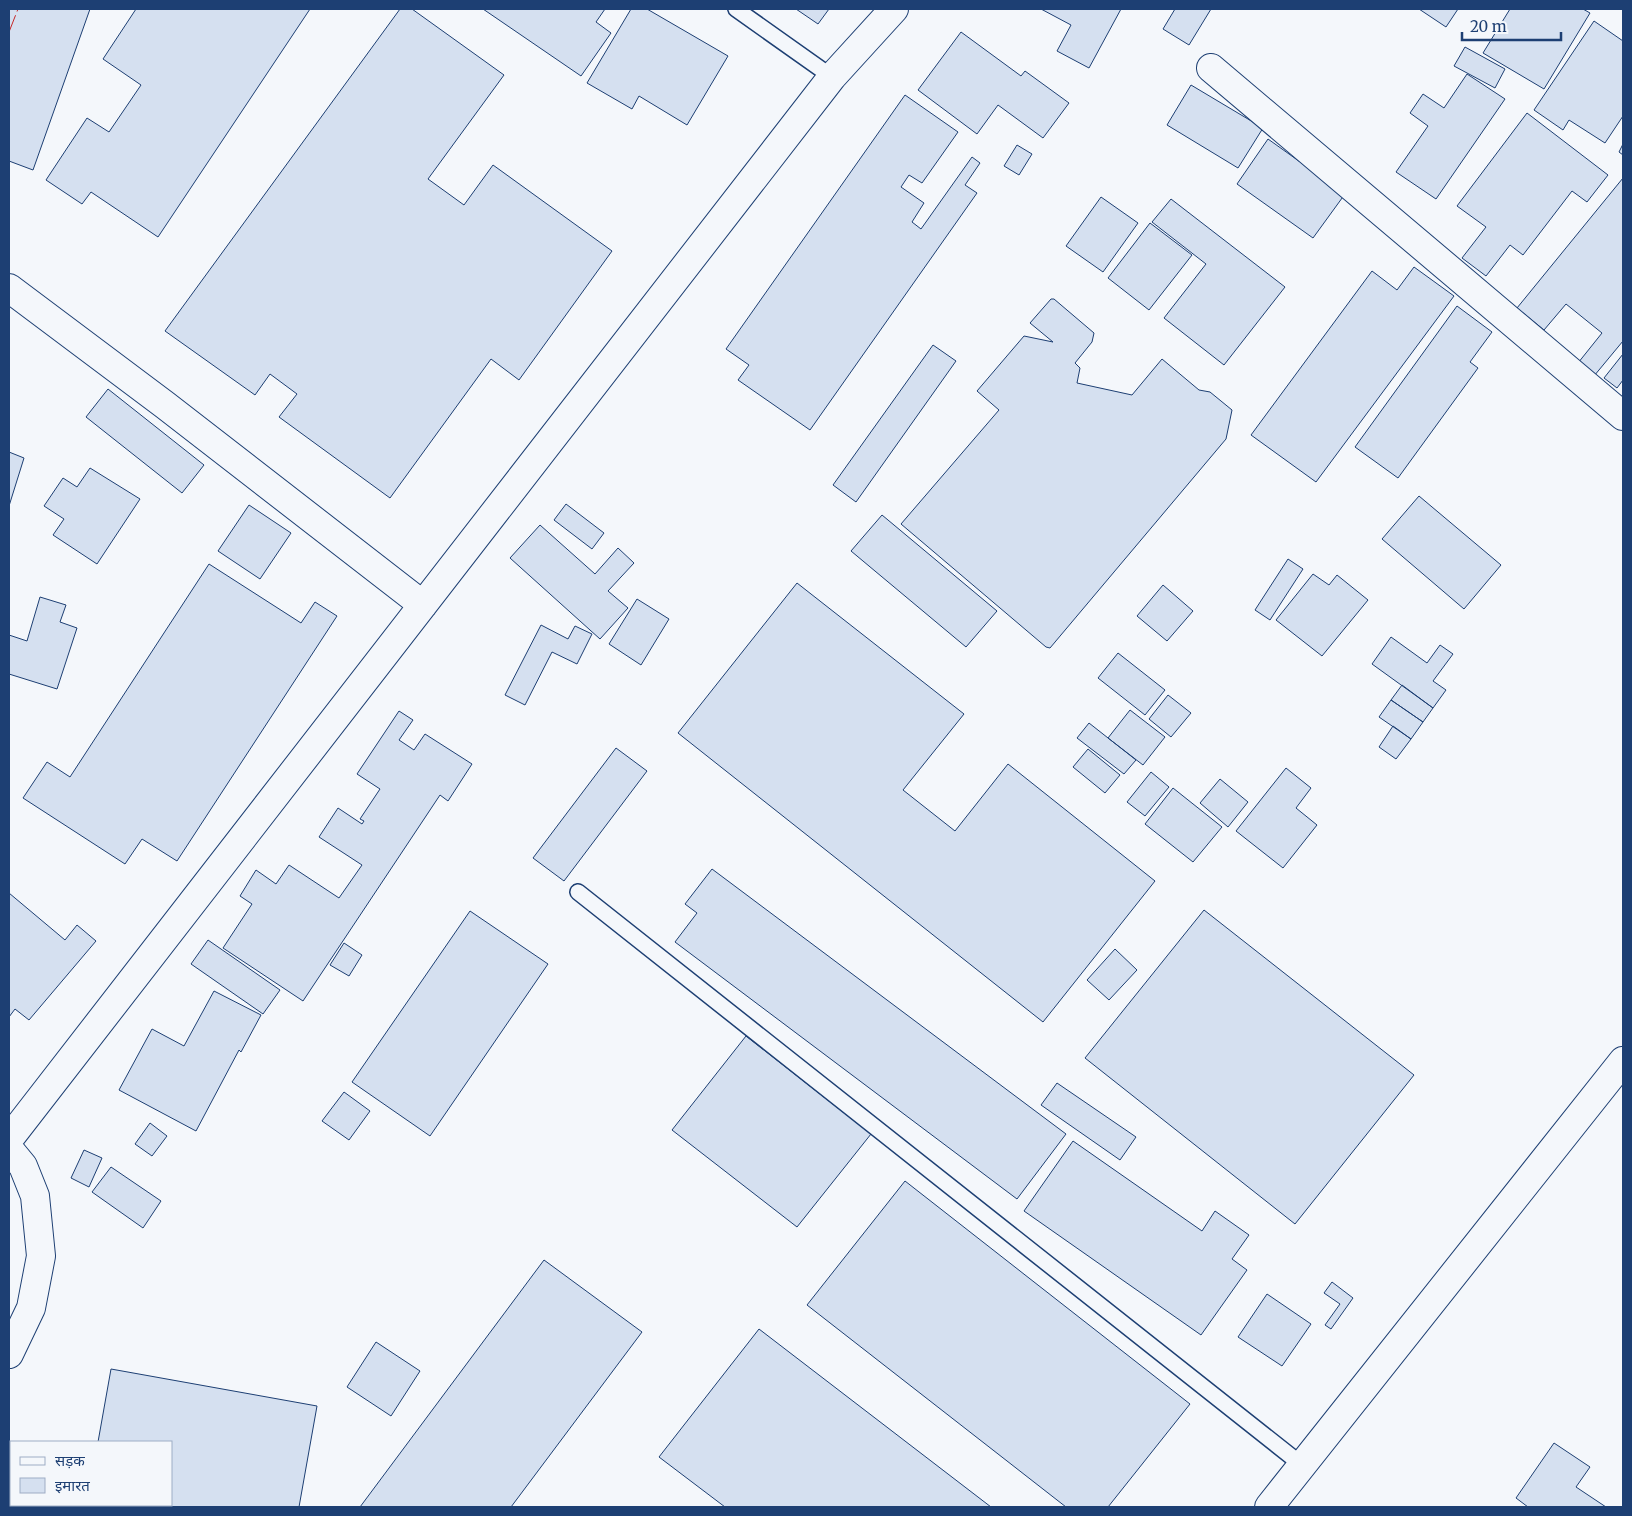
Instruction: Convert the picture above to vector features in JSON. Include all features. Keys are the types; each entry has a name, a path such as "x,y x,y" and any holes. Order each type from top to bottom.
{"street":[{"path":"9,1139 832,77 894,9"},
{"path":"1211,68 1623,416"},
{"path":"9,288 423,605"},
{"path":"1269,1507 1623,1061"},
{"path":"9,1149 23,1166 35,1196 41,1256 31,1308 9,1354"}],"lane":[{"path":"736,9 832,77"},
{"path":"578,892 1302,1465"}],"building":[{"path":"9,9 90,9 33,170 9,161"},
{"path":"136,9 310,9 158,237 91,192 82,204 46,180 87,118 109,132 141,85 103,59"},
{"path":"400,9 412,9 504,75 428,179 464,205 493,165 612,251 519,380 491,359 390,498 279,417 297,394 270,374 255,395 165,331"},
{"path":"483,9 605,9 596,22 611,33 581,76"},
{"path":"631,9 647,9 728,56 687,125 639,96 632,109 587,83"},
{"path":"796,9 829,9 818,24"},
{"path":"1041,9 1121,9 1089,68 1057,51 1071,25"},
{"path":"1175,9 1211,9 1189,45 1163,29"},
{"path":"1419,9 1458,9 1446,27"},
{"path":"1510,9 1583,9 1590,13 1544,89 1483,53"},
{"path":"1594,21 1623,41 1623,116 1605,143 1569,120 1563,130 1534,110"},
{"path":"961,32 1021,76 1025,71 1069,103 1043,138 998,105 977,134 918,90"},
{"path":"1465,47 1505,69 1495,88 1454,66"},
{"path":"1467,74 1505,99 1436,199 1396,172 1428,126 1410,113 1423,94 1444,108"},
{"path":"1191,85 1263,128 1238,168 1167,125"},
{"path":"905,95 958,132 922,183 909,175 901,187 924,203 912,222 921,229 972,157 980,163 965,185 977,193 810,430 738,380 749,365 726,349"},
{"path":"1527,113 1608,175 1587,202 1572,191 1523,255 1510,245 1486,276 1462,258 1486,227 1457,206"},
{"path":"1268,139 1345,194 1313,238 1237,184"},
{"path":"1623,144 1623,155 1619,152"},
{"path":"1017,145 1032,154 1019,175 1004,166"},
{"path":"1623,178 1623,341 1594,376 1578,363 1602,333 1566,304 1544,330 1517,308"},
{"path":"1101,197 1138,223 1103,272 1066,246"},
{"path":"1171,199 1285,287 1224,365 1164,318 1206,264 1152,222"},
{"path":"1150,223 1192,255 1149,310 1108,278"},
{"path":"1414,267 1454,296 1316,482 1251,435 1372,271 1397,290"},
{"path":"1051,299 1054,299 1094,333 1092,342 1075,363 1080,368 1077,383 1132,395 1162,359 1199,390 1210,392 1232,410 1226,439 1050,648 1046,647 901,524 999,410 977,391 1024,336 1053,342 1030,323"},
{"path":"1457,306 1492,332 1470,362 1478,368 1398,478 1355,447"},
{"path":"933,345 956,361 856,502 833,485"},
{"path":"1623,354 1623,380 1617,388 1604,378"},
{"path":"108,389 204,465 182,493 86,417"},
{"path":"9,452 24,458 9,506"},
{"path":"90,468 140,499 97,564 53,535 64,519 44,506 63,478 77,487"},
{"path":"1419,496 1501,565 1464,609 1382,539"},
{"path":"566,504 604,533 592,549 554,520"},
{"path":"249,505 291,533 260,579 218,551"},
{"path":"882,515 997,611 966,647 851,551"},
{"path":"540,525 595,574 618,548 634,563 608,591 628,608 600,639 510,558"},
{"path":"1288,559 1303,569 1270,620 1255,610"},
{"path":"209,564 301,623 315,602 337,616 177,861 142,839 125,864 23,798 47,762 70,777"},
{"path":"1313,574 1329,585 1337,575 1368,600 1322,656 1276,620"},
{"path":"797,583 964,714 903,790 955,831 1008,764 1155,881 1043,1022 678,733"},
{"path":"1163,585 1193,611 1167,641 1137,616"},
{"path":"40,597 66,605 60,622 77,628 57,689 9,674 9,635 27,641"},
{"path":"637,599 669,619 641,665 609,644"},
{"path":"541,625 568,639 575,626 592,634 577,664 552,652 525,705 505,695"},
{"path":"1391,637 1427,663 1440,645 1453,654 1433,681 1446,690 1433,708 1372,664"},
{"path":"1118,653 1165,690 1145,715 1098,678"},
{"path":"1402,685 1433,708 1423,722 1391,700"},
{"path":"1168,695 1191,713 1171,737 1149,719"},
{"path":"1391,700 1423,722 1411,739 1379,717"},
{"path":"1130,710 1165,737 1143,765 1108,738"},
{"path":"399,711 413,720 399,740 414,750 425,734 472,764 448,801 440,795 303,1001 223,948 252,904 240,896 256,870 276,884 289,865 339,898 362,865 319,837 338,808 362,824 364,821 360,819 380,789 357,774"},
{"path":"1089,723 1136,760 1124,774 1077,738"},
{"path":"1393,726 1411,739 1396,759 1379,747"},
{"path":"616,748 647,771 564,881 533,858"},
{"path":"1088,749 1120,775 1105,793 1073,767"},
{"path":"1286,768 1311,788 1296,808 1317,825 1283,868 1236,831"},
{"path":"1151,772 1169,787 1145,816 1127,802"},
{"path":"1220,779 1248,802 1228,827 1200,803"},
{"path":"1173,788 1222,827 1193,862 1145,824"},
{"path":"712,869 1066,1134 1017,1199 675,942 697,913 685,904"},
{"path":"9,893 65,940 77,925 96,941 29,1020 15,1009 9,1017"},
{"path":"1204,910 1414,1075 1295,1224 1085,1058"},
{"path":"470,911 548,964 430,1136 352,1082"},
{"path":"208,940 280,990 263,1014 191,964"},
{"path":"344,943 362,955 349,976 330,965"},
{"path":"1115,949 1137,970 1109,1000 1087,980"},
{"path":"214,991 261,1015 241,1052 239,1050 196,1131 119,1090 152,1029 184,1046"},
{"path":"746,1036 871,1134 797,1227 672,1130"},
{"path":"1057,1083 1136,1137 1120,1160 1041,1105"},
{"path":"344,1092 370,1111 349,1140 322,1121"},
{"path":"150,1123 167,1136 152,1156 135,1144"},
{"path":"1073,1141 1202,1231 1215,1211 1249,1235 1232,1259 1247,1270 1201,1335 1024,1211"},
{"path":"84,1150 102,1158 89,1187 71,1178"},
{"path":"111,1167 161,1201 143,1228 92,1192"},
{"path":"905,1181 1190,1404 1108,1507 1066,1507 807,1305"},
{"path":"544,1260 642,1332 511,1507 360,1507"},
{"path":"1332,1282 1353,1298 1331,1329 1325,1325 1340,1304 1324,1293"},
{"path":"1267,1294 1311,1324 1282,1366 1238,1337"},
{"path":"759,1329 991,1507 725,1507 659,1457"},
{"path":"376,1342 420,1371 391,1416 347,1387"},
{"path":"111,1369 317,1406 299,1507 103,1506 172,1506 172,1441 98,1441"},
{"path":"1554,1443 1590,1467 1576,1487 1606,1507 1528,1507 1516,1498"}],"power":[{"path":"9,32 18,9"}]}
